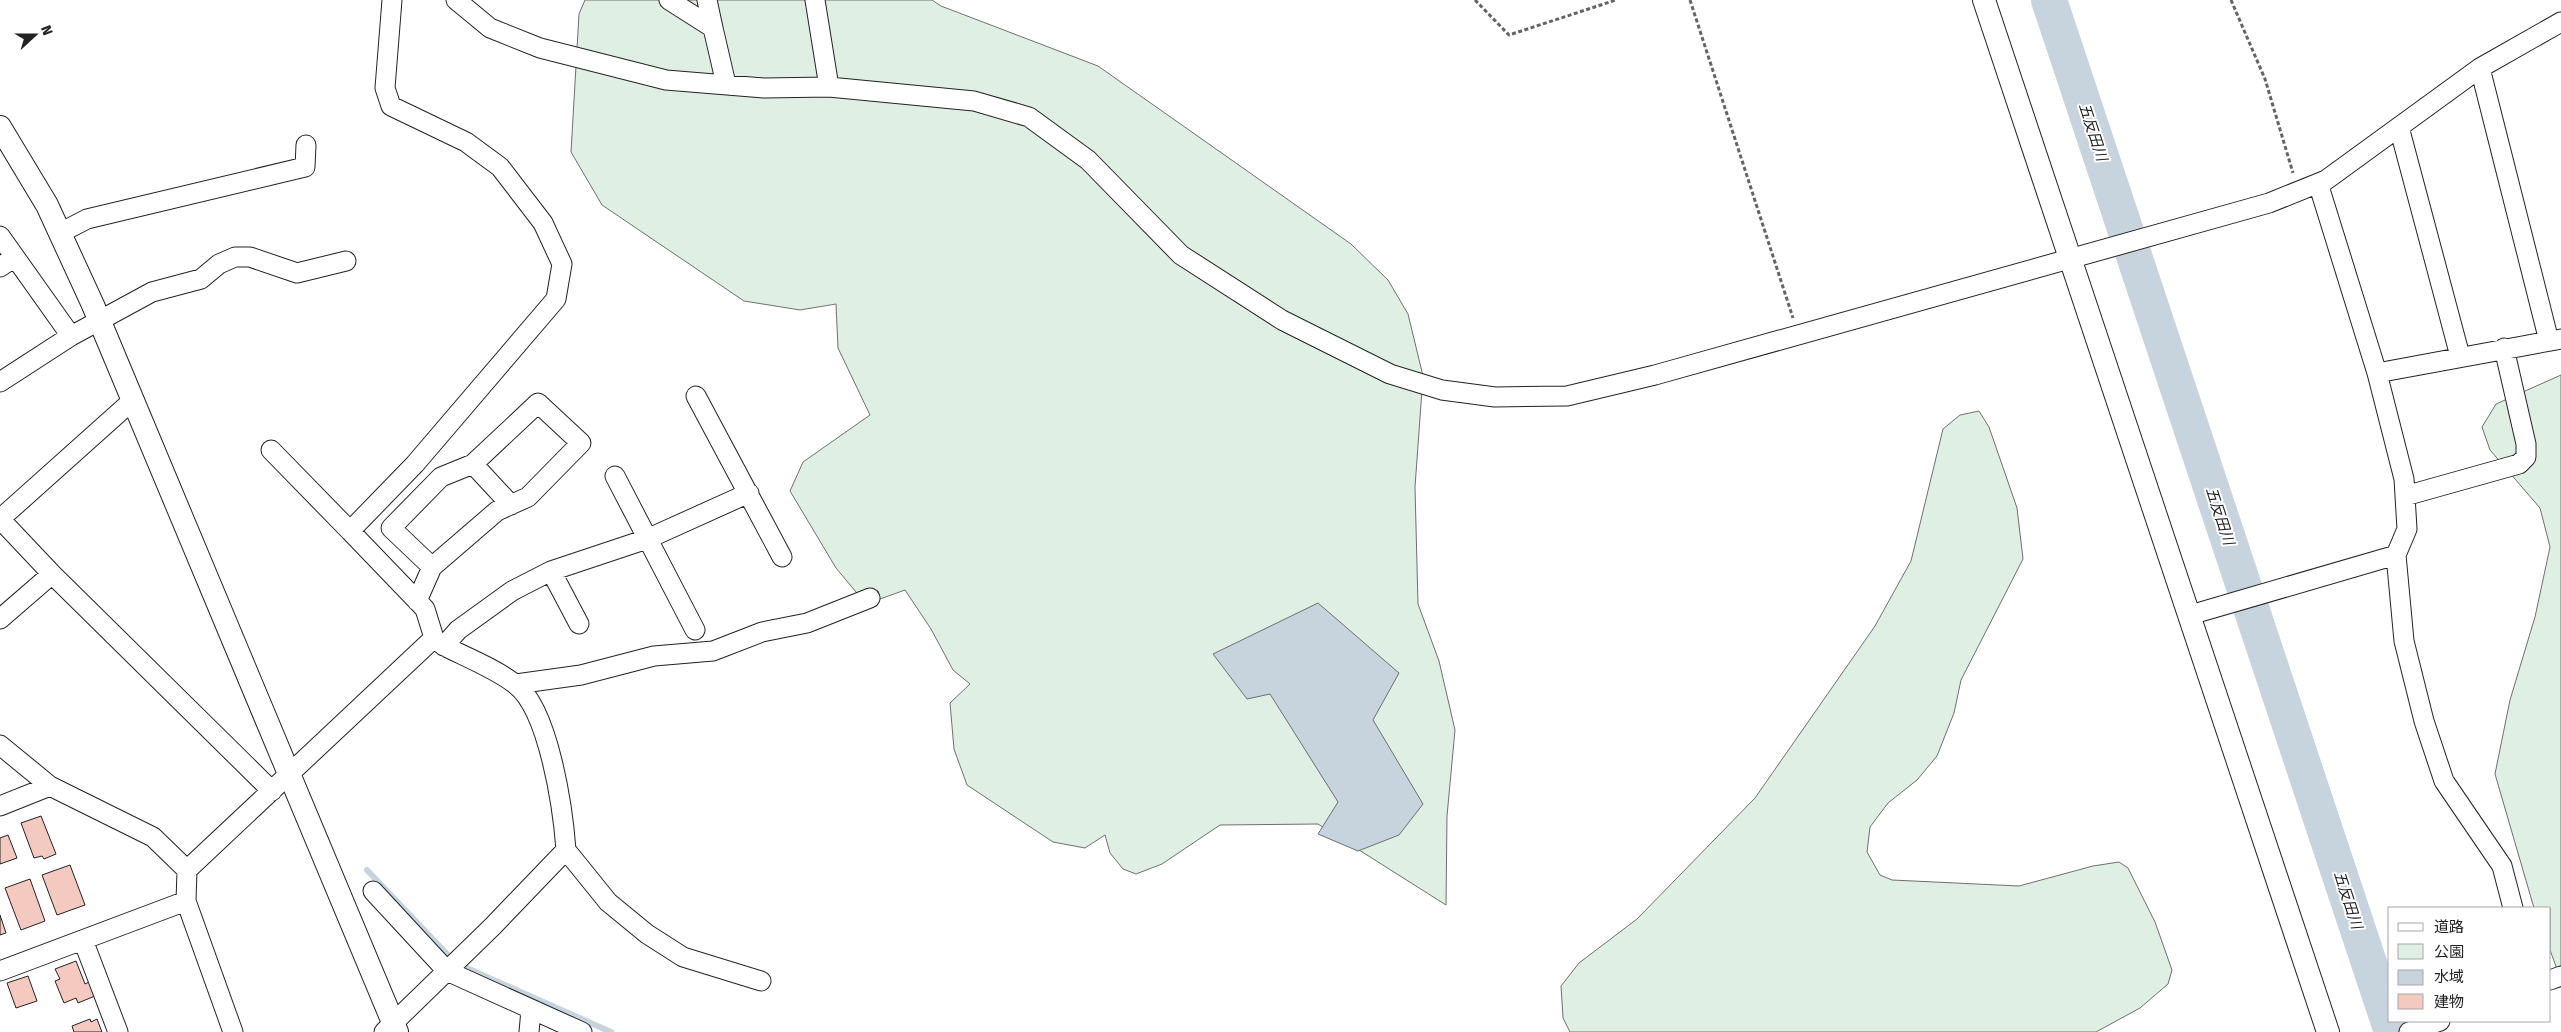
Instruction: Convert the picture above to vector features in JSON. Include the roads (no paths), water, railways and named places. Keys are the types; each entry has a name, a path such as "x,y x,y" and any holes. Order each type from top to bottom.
{"street":[{"path":"350,530 414,464 556,299 562,264 543,223 500,167 466,142 391,106 386,88 392,0"},
{"path":"456,0 490,28 540,48 666,80 764,88 829,87 974,101 1029,117 1088,160 1181,255 1282,320 1390,374 1442,390 1495,397 1567,396 1655,375 2270,203 2326,180 2480,68 2561,22"},
{"path":"669,0 713,28"},
{"path":"707,0 726,84"},
{"path":"815,0 829,87"},
{"path":"1984,0 2069,260 2190,615 2328,1032"},
{"path":"2378,373 2460,356 2555,340 2480,68"},
{"path":"0,127 47,205 99,321 290,776 392,1029 566,850"},
{"path":"2399,127 2460,356"},
{"path":"60,233 87,219 305,167 306,145"},
{"path":"2318,184 2378,373 2404,478 2407,529 2396,555 2404,641 2424,722 2444,781 2502,866 2513,907"},
{"path":"0,236 7,262 71,336"},
{"path":"0,382 71,336 152,292 201,279 219,264 235,257 250,257 297,273 346,261"},
{"path":"2405,496 2519,464 2526,457 2526,444 2504,348"},
{"path":"696,396 782,557"},
{"path":"133,400 0,519 52,574 272,791"},
{"path":"417,601 432,567 497,511 528,498 581,443 538,403 473,464 441,477 391,528 432,567"},
{"path":"271,450 425,609 439,642 516,684 537,713 557,781 566,850 608,902 647,934 683,958 761,981"},
{"path":"473,464 511,505"},
{"path":"615,476 695,630"},
{"path":"232,1032 186,901 187,870 272,791 439,642 512,591 551,571 647,538 749,493"},
{"path":"2190,615 2396,555"},
{"path":"551,571 579,624"},
{"path":"0,619 52,574"},
{"path":"516,684 581,675 654,656 713,651 762,632 808,623 870,598"},
{"path":"0,744 50,786 153,837 187,870"},
{"path":"0,806 50,786"},
{"path":"373,891 454,964 531,1010 582,1032"},
{"path":"0,971 186,901"},
{"path":"83,940 118,1032"},
{"path":"529,1032 531,1010"},
{"path":"2409,1032 2437,1022"}],"water":[{"path":"1318,603 1399,673 1373,720 1423,804 1399,835 1358,851 1318,834 1338,802 1270,694 1247,699 1213,654"}],"waterway":[{"name":"五反田川","path":"2049,0 2388,1020"},
{"path":"367,870 448,955 469,969 611,1032"},
{"name":"五反田川","path":"2389,1022 2392,1032"}]}
